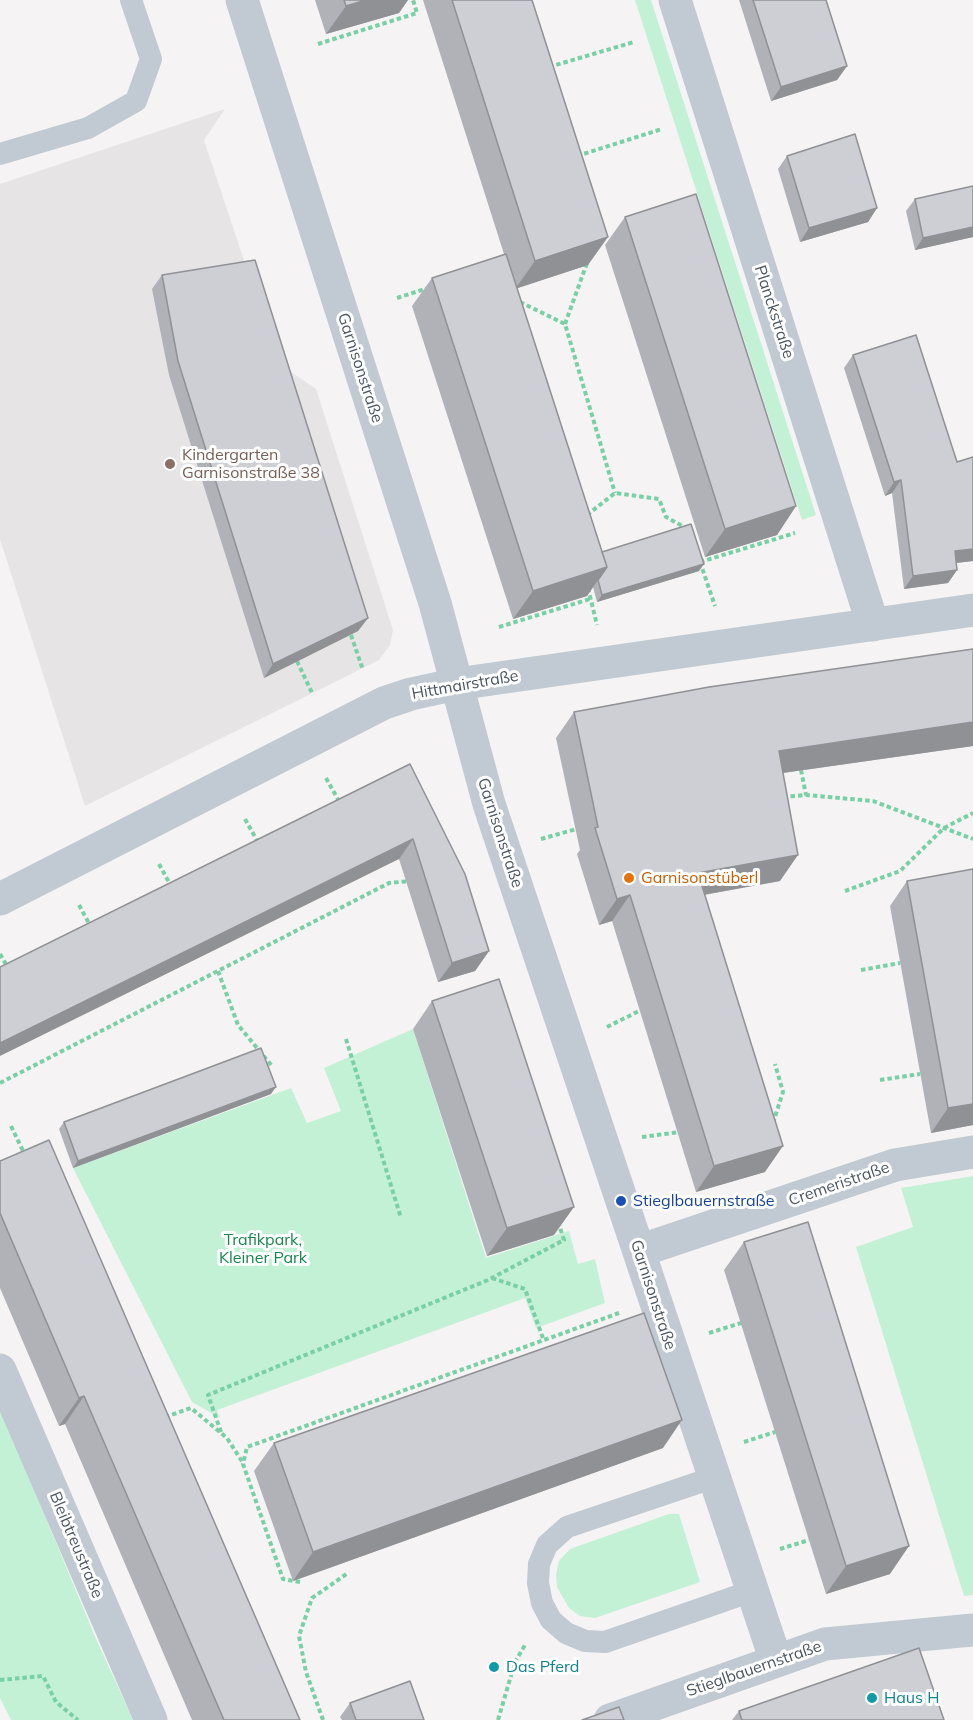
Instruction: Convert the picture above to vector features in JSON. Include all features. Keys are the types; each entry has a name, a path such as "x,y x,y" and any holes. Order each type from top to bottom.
{"street":[{"name":"Garnisonstraße","path":"242,0 435,603 489,804 639,1251 712,1478 776,1661"},
{"name":"Planckstraße","path":"675,0 873,625"},
{"name":"Hittmairstraße","path":"0,898 384,703 411,693 457,684 973,610"},
{"name":"Cremeristraße","path":"639,1251 895,1165 973,1152"},
{"name":"Bleibtreustraße","path":"0,1370 151,1720"},
{"name":"Stieglbauernstraße","path":"610,1720 825,1644 973,1630"}],"lane":[{"path":"0,154 88,128 136,101 151,59 131,0"},
{"path":"712,1478 567,1527 547,1545 539,1564 538,1583 542,1603 551,1620 566,1633 585,1641 605,1642 753,1591"}],"path":[{"path":"318,44 417,13 413,0"},
{"path":"543,69 634,42"},
{"path":"571,158 662,129"},
{"path":"590,256 565,324 615,493"},
{"path":"397,298 438,285"},
{"path":"516,300 565,324"},
{"path":"587,525 585,516 615,493 659,499 666,517 689,529"},
{"path":"700,562 795,533"},
{"path":"696,551 717,610"},
{"path":"585,579 598,627"},
{"path":"500,627 590,599"},
{"path":"351,635 364,674"},
{"path":"297,661 314,699"},
{"path":"801,770 806,795"},
{"path":"325,775 343,810"},
{"path":"771,798 806,795 873,801 973,839"},
{"path":"845,891 900,871 944,828 973,813"},
{"path":"244,816 262,851"},
{"path":"535,840 586,826"},
{"path":"158,863 175,894"},
{"path":"0,1083 388,883 413,880"},
{"path":"78,904 94,934"},
{"path":"0,954 11,975"},
{"path":"861,970 900,963"},
{"path":"218,971 238,1025 272,1066"},
{"path":"601,1030 641,1010"},
{"path":"346,1039 401,1218"},
{"path":"770,1133 783,1092 775,1064"},
{"path":"880,1080 920,1074"},
{"path":"11,1126 28,1164"},
{"path":"636,1137 680,1132"},
{"path":"221,1432 208,1395 491,1278 534,1253 564,1240 557,1217"},
{"path":"491,1278 525,1289 544,1341"},
{"path":"243,1464 247,1447 623,1312"},
{"path":"705,1334 741,1323"},
{"path":"163,1418 191,1408 227,1438 243,1464 283,1579 300,1582"},
{"path":"740,1443 775,1432"},
{"path":"774,1551 809,1540"},
{"path":"322,1720 306,1672 299,1636 312,1598 348,1573"},
{"path":"498,1720 514,1662 525,1645"},
{"path":"0,1680 43,1676 56,1702 78,1720"}],"shaded area":[{"name":"Kindergarten Garnisonstraße 38","path":"225,109 204,140 278,363 316,389 393,630 390,645 379,660 85,806 0,539 0,184"}],"green space":[{"path":"635,0 651,0 816,515 802,520"},
{"name":"Trafikpark, Kleiner Park","path":"413,1029 486,1258 569,1231 578,1264 595,1259 605,1303 536,1328 525,1298 217,1410 220,1418 192,1402 73,1168 291,1088 307,1123 341,1111 324,1068"},
{"path":"973,1176 973,1595 964,1596 856,1247 913,1227 901,1188"},
{"path":"0,1408 96,1639 133,1720 11,1720 0,1698"},
{"path":"669,1514 679,1514 700,1582 595,1618 580,1616 569,1608 557,1587 556,1575 559,1561 570,1549"}],"building":[{"path":"344,0 366,0 346,6"},
{"path":"452,0 532,0 608,237 535,261"},
{"path":"753,0 826,0 847,66 781,87"},
{"path":"855,134 877,208 809,228 787,156"},
{"path":"973,186 973,227 923,238 915,199"},
{"path":"696,194 796,506 725,529 625,217"},
{"path":"506,254 607,567 533,591 432,278"},
{"path":"255,260 368,618 273,664 178,361 162,275"},
{"path":"916,335 957,462 973,457 973,549 955,551 957,570 913,576 901,480 894,482 853,355"},
{"path":"691,524 704,564 602,595 598,580 607,567 602,552"},
{"path":"973,649 973,722 779,751 798,855 698,873 783,1146 714,1166 630,895 617,899 595,828 598,827 574,712 709,687"},
{"path":"410,764 465,874 489,951 452,963 413,839 0,1043 0,967"},
{"path":"973,869 973,1104 948,1108 907,881"},
{"path":"499,979 574,1207 507,1228 432,1001"},
{"path":"261,1048 276,1087 78,1161 64,1122"},
{"path":"49,1140 300,1720 224,1720 84,1396 79,1398 0,1213 0,1161"},
{"path":"808,1222 909,1546 846,1566 744,1242"},
{"path":"644,1313 682,1420 313,1552 274,1443"},
{"path":"919,1648 944,1720 742,1720 739,1711"},
{"path":"410,1681 424,1720 356,1720 350,1703"},
{"path":"619,1707 624,1720 582,1720"}],"place":[{"name":"Kindergarten Garnisonstraße 38","path":"170,464"},
{"name":"Garnisonstüberl","path":"629,878"},
{"name":"Stieglbauernstraße","path":"621,1201"},
{"name":"Das Pferd","path":"494,1667"},
{"name":"Haus H","path":"872,1698"}]}
